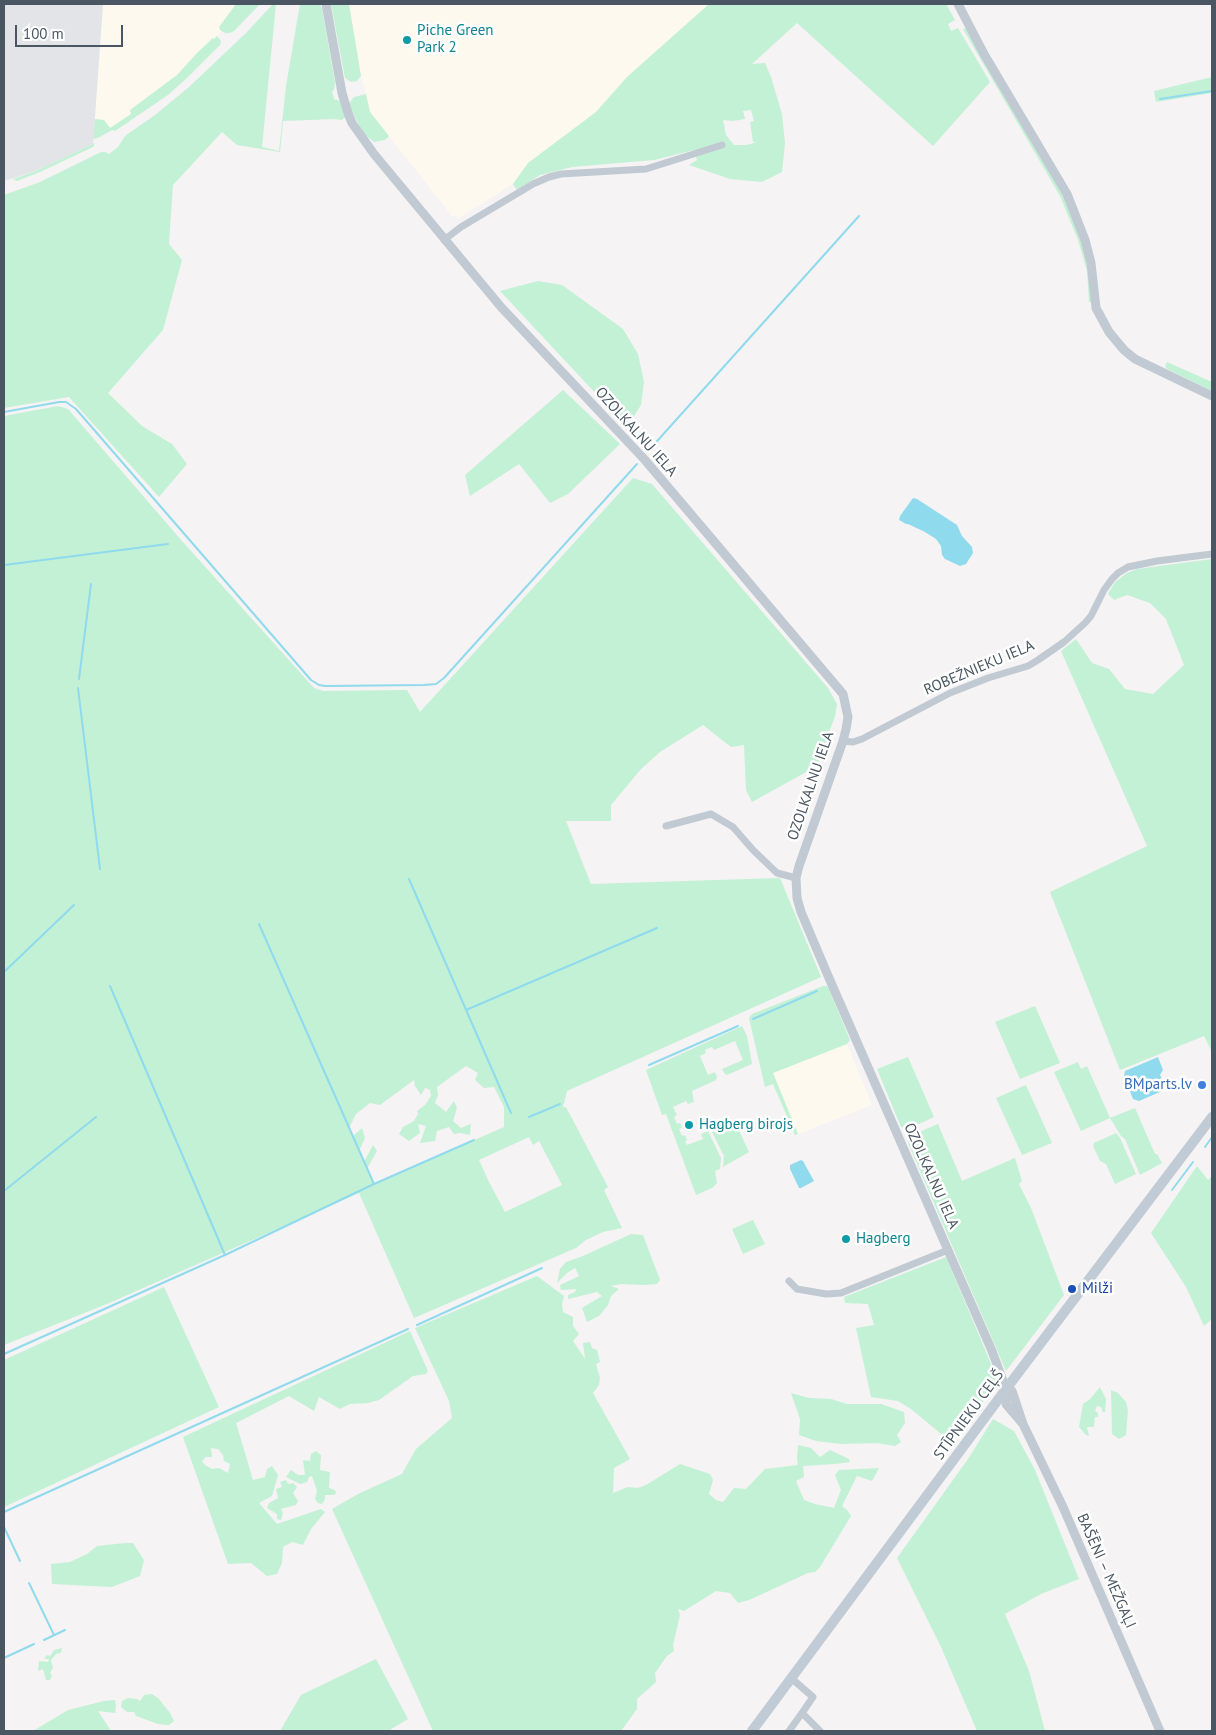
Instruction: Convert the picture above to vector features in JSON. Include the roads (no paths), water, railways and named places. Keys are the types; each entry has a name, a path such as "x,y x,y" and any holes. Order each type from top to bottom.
{"main road":[{"name":"STĪPNIEKU CEĻŠ","path":"752,1731 1006,1389 1212,1117"}],"street":[{"name":"OZOLKALNU IELA","path":"326,4 342,93 352,123 374,154 501,307 645,460 843,694 848,717 843,741 808,838 796,878 797,898 801,912 992,1351 1006,1389"},
{"path":"958,4 984,54 1067,194 1087,246 1091,263 1096,308 1109,332 1124,350 1135,359 1212,396"},
{"path":"444,240 461,227 533,184 550,177 561,174 646,169 722,145"},
{"name":"ROBEŽNIEKU IELA","path":"843,741 853,742 862,739 950,693 988,678 1028,666 1038,660 1064,642 1085,624 1108,584 1118,573 1128,567 1212,554"},
{"path":"666,826 711,814 734,827 770,868 776,872 796,878"},
{"path":"788,1281 797,1289 826,1294 841,1293 948,1250"},
{"name":"BAŠĒNI – MEŽGAĻI","path":"1006,1389 1012,1391 1023,1424 1070,1522 1160,1731"},
{"path":"789,1731 813,1697 792,1678"},
{"path":"802,1714 820,1731"}],"water":[{"path":"913,498 957,525 962,536 972,547 973,553 966,564 960,566 945,559 942,555 941,546 936,539 899,520"},
{"path":"1158,1057 1163,1070 1160,1075 1164,1083 1162,1091 1139,1101 1133,1099 1124,1076 1125,1071"},
{"path":"801,1160 814,1181 799,1188 790,1165"}],"waterway":[{"path":"1160,99 1212,91"},
{"path":"650,449 859,216"},
{"path":"4,412 59,402 66,402 76,409 311,680 325,686 436,684 444,678 637,464"},
{"path":"4,565 168,544"},
{"path":"79,679 91,584"},
{"path":"78,688 100,869"},
{"path":"409,879 511,1113"},
{"path":"4,972 74,905"},
{"path":"259,924 374,1184"},
{"path":"466,1010 657,928"},
{"path":"110,986 225,1255"},
{"path":"753,1019 817,991"},
{"path":"649,1065 738,1026"},
{"path":"529,1117 560,1104"},
{"path":"4,1191 96,1117"},
{"path":"1205,1147 1212,1137"},
{"path":"4,1354 474,1140"},
{"path":"1172,1190 1193,1162"},
{"path":"417,1325 542,1268"},
{"path":"4,1512 408,1329"},
{"path":"4,1527 20,1561"},
{"path":"29,1583 54,1635"},
{"path":"44,1640 65,1630"},
{"path":"4,1658 34,1644"}],"place":[{"name":"Piche Green Park 2","path":"407,40"},
{"name":"BMparts.lv","path":"1202,1085"},
{"name":"Hagberg birojs","path":"689,1125"},
{"name":"Hagberg","path":"846,1239"},
{"name":"Milži","path":"1072,1289"}]}
